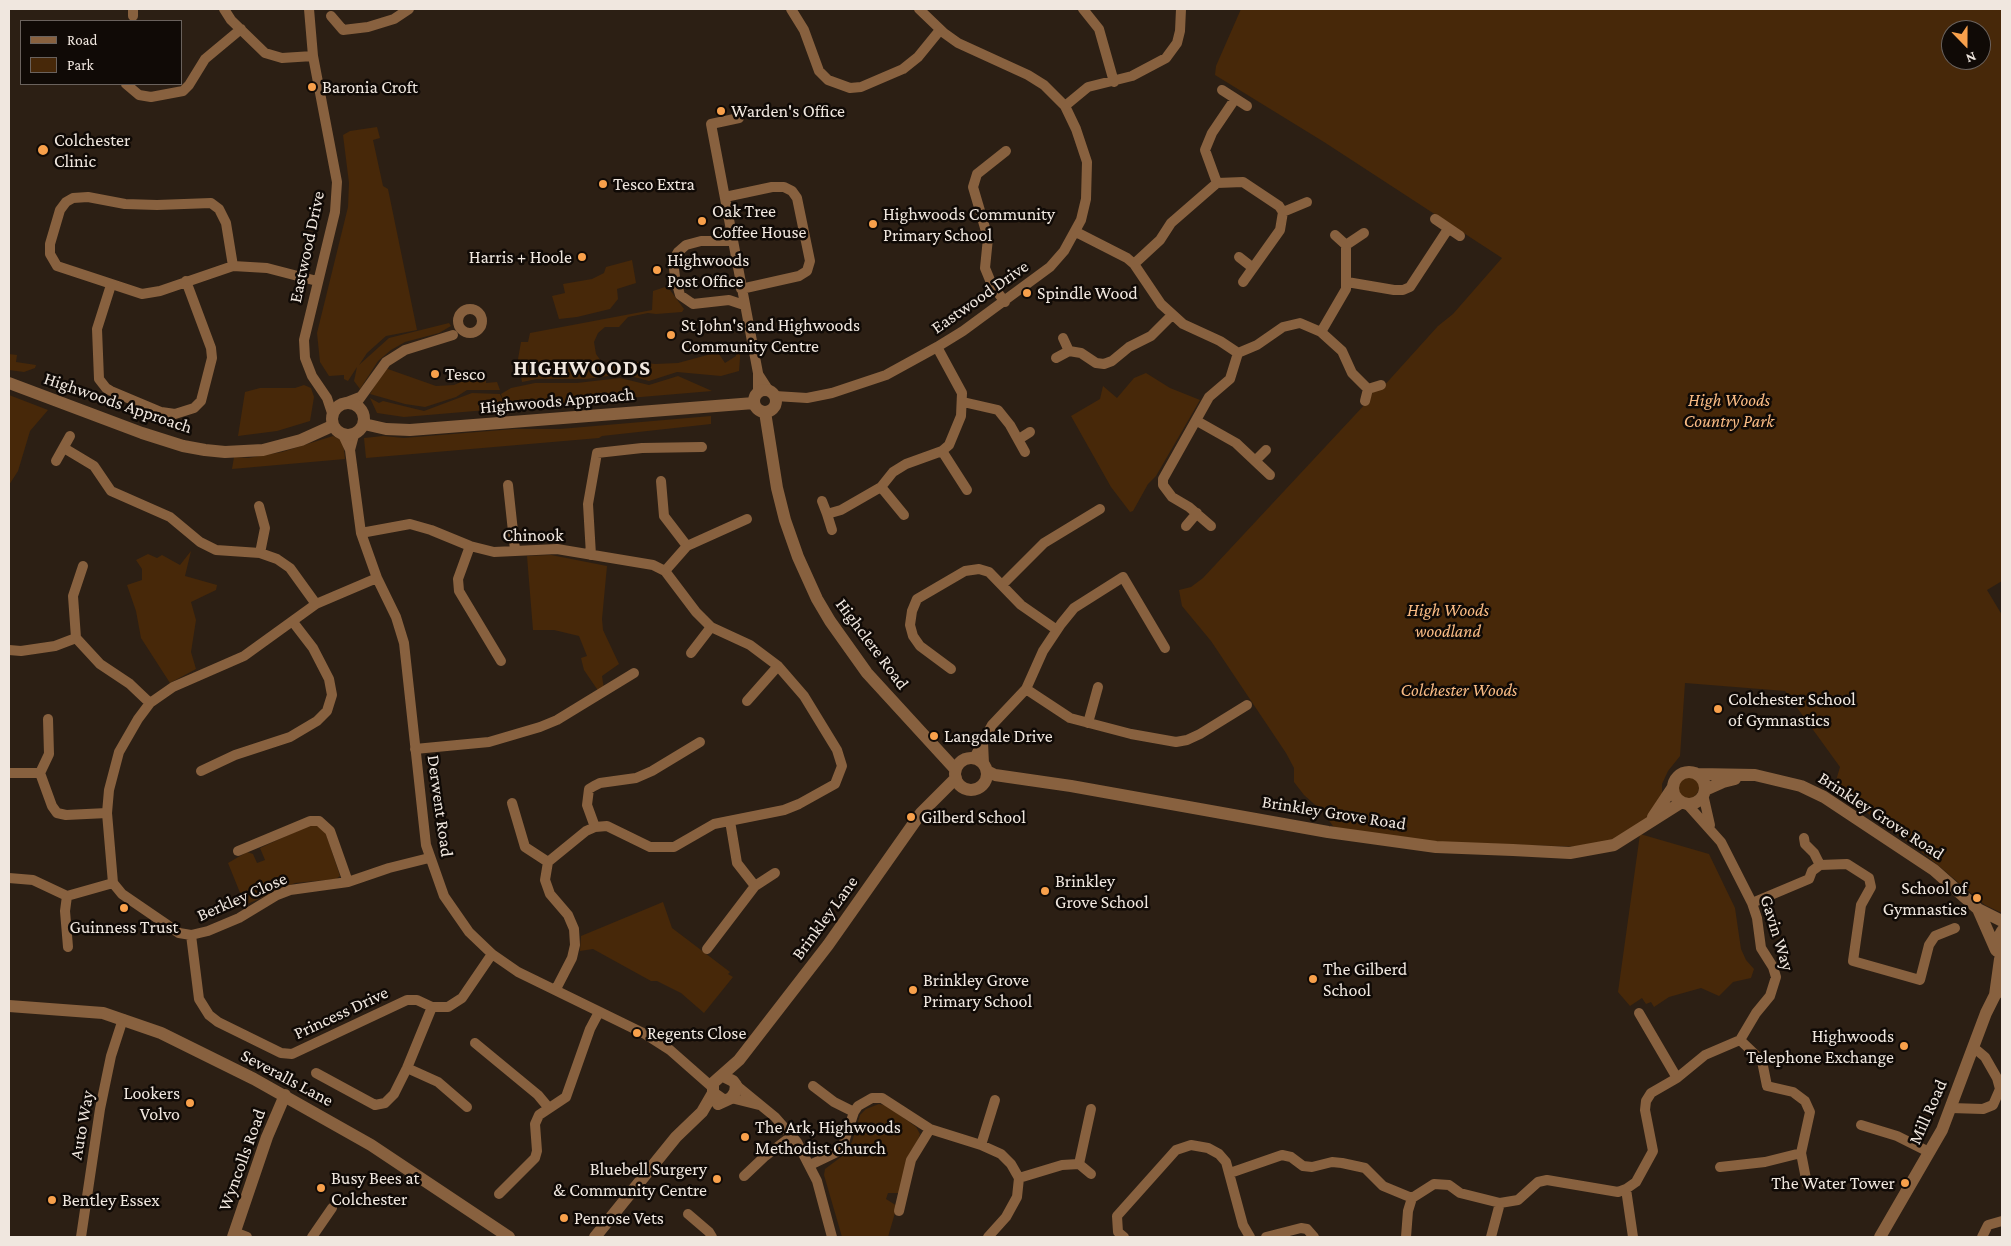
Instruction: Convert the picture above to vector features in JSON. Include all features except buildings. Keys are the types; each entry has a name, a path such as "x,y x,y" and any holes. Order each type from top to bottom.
{"street":[{"path":"224,9 240,29 265,53 273,57 313,56"},
{"name":"Eastwood Drive","path":"309,9 313,56 337,182 335,212 304,340 305,358 312,376 327,398 344,408"},
{"path":"331,16 344,30 368,27 394,19 410,9"},
{"path":"791,9 804,30 819,71 828,80 850,88 861,87 903,69 918,57 940,30"},
{"name":"Eastwood Drive","path":"766,398 794,398 832,393 886,375 937,347 1005,302 1050,267 1076,232 1086,199 1087,162 1076,129 1064,106 1044,86 1028,75 972,50 940,30 919,9"},
{"path":"1083,9 1099,29 1114,82"},
{"path":"1064,106 1088,87 1114,82 1151,68 1166,58 1177,43 1180,31 1181,9"},
{"path":"127,85 140,95 150,97 182,91 189,85 205,59 240,29"},
{"path":"1222,90 1248,106"},
{"path":"1217,183 1204,150 1212,133 1235,99"},
{"path":"739,118 711,124 744,305 758,373 766,398"},
{"path":"1005,302 992,285 985,268 988,238 973,187 977,174 1006,151"},
{"path":"1134,264 1160,240 1171,223 1217,183 1243,182 1275,203 1283,212"},
{"path":"725,197 772,187 784,186 792,191 797,198 810,261 806,271 799,276 741,289"},
{"path":"233,266 226,223 219,210 212,203 125,204 88,197 73,198 66,202 60,210 50,244 50,254 57,266 142,294 160,291 233,266 267,268 317,281"},
{"path":"1283,212 1307,202"},
{"path":"1243,282 1280,230 1283,212"},
{"path":"1435,219 1460,236"},
{"path":"1347,282 1394,290 1404,290 1410,287 1448,229"},
{"path":"1076,232 1106,246 1134,264 1161,304 1192,330 1220,341 1238,353"},
{"path":"1346,245 1364,234"},
{"path":"1321,332 1339,303 1347,282 1346,245 1335,235"},
{"path":"732,240 718,239 686,245 678,252 673,261 675,277 680,295 693,304 730,300 744,305"},
{"path":"1239,257 1253,268"},
{"path":"111,285 97,329 99,379 111,391 161,412 174,414 194,408 202,401 212,358 211,348 186,281"},
{"path":"1056,358 1069,351 1081,353 1096,363 1104,364 1112,361 1121,352 1151,336 1172,315"},
{"path":"1238,353 1257,345 1290,324 1300,322 1321,332 1342,351 1352,373 1368,389"},
{"path":"344,408 386,362 405,350 460,332"},
{"path":"1063,338 1069,351"},
{"path":"827,514 862,500 881,487 893,472 906,464 942,451 950,445 957,429 963,402 958,382 937,347"},
{"path":"1211,526 1197,513 1167,493 1163,479 1209,397 1230,379 1238,353"},
{"name":"Highwoods Approach","path":"9,383 142,433 183,446 225,452 263,450 301,440 344,408"},
{"path":"1368,389 1381,385"},
{"path":"1365,401 1368,389"},
{"name":"Highwoods Approach","path":"364,424 386,429 410,430 766,398"},
{"name":"Highclere Road","path":"766,398 757,409 765,412 777,488 785,520 798,557 817,599 830,621 867,673 930,742 971,771"},
{"path":"963,402 998,410 1019,439 1025,452"},
{"path":"344,408 364,416 364,424 348,435 344,408"},
{"path":"1196,421 1236,444 1270,475"},
{"path":"1019,439 1030,432"},
{"name":"Derwent Road","path":"348,435 361,533 377,578 396,617 404,643 429,858 452,911 469,932 492,954 518,972 646,1034 694,1069 723,1087"},
{"path":"56,460 70,436"},
{"path":"591,555 588,504 596,453 642,448 702,447"},
{"path":"64,448 94,466 111,491 170,517 200,542 216,550 260,554 290,568 316,604"},
{"path":"1255,461 1266,450"},
{"path":"942,451 967,490"},
{"path":"661,481 664,516 688,546"},
{"path":"508,485 515,550"},
{"path":"881,487 904,515"},
{"path":"822,501 832,530"},
{"path":"259,506 265,520 260,554"},
{"path":"1002,585 1044,543 1100,509"},
{"path":"1186,526 1197,513"},
{"path":"556,989 572,958 575,945 574,929 568,915 550,894 545,880 548,862 586,830 607,826 650,847 674,847 714,824 784,810 799,804 836,784 841,774 842,766 837,750 826,730 804,696 778,666 750,645 711,627 696,612 665,571 688,546 747,519"},
{"name":"Chinook","path":"361,533 410,524 431,530 470,546 494,552 557,549 653,565 665,571"},
{"path":"470,546 458,579 459,591 501,661"},
{"path":"83,566 73,596 76,638 100,664 130,684 150,703"},
{"path":"951,669 920,646 913,636 910,625 912,611 917,599 948,579 965,571 979,569 989,572 1021,605 1057,630"},
{"path":"971,771 983,741 992,725 1026,689 1043,651 1074,608 1123,577 1165,648"},
{"path":"9,878 33,880 67,896 113,883 107,813 109,790 119,752 138,719 150,703 173,687 244,656 294,622 316,604 377,578"},
{"path":"201,771 235,755 290,737 317,721 327,710 332,694 329,680 313,648 294,622"},
{"path":"691,653 711,627"},
{"path":"9,650 21,651 55,646 76,638"},
{"path":"747,701 778,666"},
{"path":"415,749 489,742 540,727 557,720 634,673"},
{"path":"1088,723 1098,687"},
{"path":"1026,689 1070,718 1131,734 1176,742 1187,740 1200,734 1247,705"},
{"path":"48,719 49,754 40,773 52,806 57,813 66,815 107,813"},
{"path":"596,827 587,805 589,790 600,782 636,778 652,771 700,742"},
{"name":"Brinkley Grove Road","path":"971,771 996,776 1012,776 1328,832 1436,846 1570,853 1614,845 1646,824 1684,803"},
{"name":"Brinkley Lane","path":"595,1237 676,1137 702,1112 712,1109 739,1060 828,945 921,813 971,771"},
{"path":"1690,771 1698,774 1704,783 1704,792 1698,801 1684,803 1674,794 1672,787 1680,774 1690,771"},
{"path":"9,774 40,773"},
{"name":"Brinkley Grove Road","path":"1698,774 1755,775 1801,786 1824,797 1934,870 1978,909 2002,920"},
{"name":"Brinkley Grove Road","path":"1704,792 1723,782 1755,775"},
{"name":"Brinkley Grove Road","path":"1646,824 1672,787"},
{"name":"Gavin Way","path":"1704,792 1712,830"},
{"path":"512,803 525,847 548,862"},
{"name":"Gavin Way","path":"1684,803 1712,830 1730,858 1752,903 1757,918 1761,948 1773,967 1776,977 1770,996 1756,1012 1740,1040"},
{"path":"730,820 737,862 755,886"},
{"path":"238,851 310,821 319,821 330,831 348,882"},
{"path":"1804,838 1820,865"},
{"name":"Berkley Close","path":"113,883 122,894 178,933 191,936 239,918 277,895 290,890 348,882 389,868 429,858"},
{"path":"1752,903 1808,879 1812,871 1820,865 1848,864 1869,878 1871,886 1861,905 1853,962 1920,980 1929,944 1935,936 1955,928"},
{"path":"707,949 755,886 776,873"},
{"path":"67,896 65,911 68,947"},
{"name":"Brinkley Grove Road","path":"1978,909 1999,957"},
{"name":"Mill Road","path":"1880,1237 1930,1152 1951,1108 1973,1046 1999,992 1999,957 1996,942 2002,931"},
{"name":"Princess Drive","path":"191,936 199,999 209,1015 218,1022 281,1052 292,1054 407,1000 417,1000 432,1007 448,1007 462,998 492,954"},
{"name":"Severalls Lane","path":"9,1006 103,1013 161,1033 285,1095 371,1145 508,1237"},
{"name":"Severalls Lane","path":"9,1012 26,1006"},
{"path":"316,1073 375,1105 385,1103 394,1094 407,1068 432,1007"},
{"path":"499,1194 535,1158 537,1151 534,1136 535,1124 539,1115 548,1107 560,1104 566,1097 590,1029 599,1012"},
{"path":"1644,1016 1645,1026 1677,1078"},
{"name":"Auto Way","path":"81,1237 100,1109 111,1056 123,1019"},
{"path":"1406,1237 1408,1211 1412,1198 1434,1184 1449,1186 1460,1193 1500,1203 1518,1200 1538,1182 1547,1180 1618,1192 1626,1189 1636,1182 1653,1152 1646,1110 1646,1101 1651,1092 1677,1078 1705,1055 1740,1040 1762,1060 1767,1086 1793,1092 1805,1101 1810,1112 1801,1152 1807,1184"},
{"path":"475,1043 538,1095 548,1107"},
{"path":"1951,1108 1983,1109 1993,1105 2000,1089 1997,1078 1985,1057 1973,1046"},
{"path":"407,1068 438,1082 467,1107"},
{"path":"814,1086 834,1102 854,1112"},
{"path":"723,1087 759,1105 775,1117 792,1136 810,1165 817,1181 832,1237"},
{"name":"Wyncolls Road","path":"234,1235 267,1137 285,1095"},
{"path":"810,1165 837,1152 844,1145 854,1112 865,1101 882,1098 930,1128 981,1144 1001,1154 1011,1164 1019,1178 1017,1196 1013,1206 988,1237"},
{"path":"981,1144 995,1100"},
{"path":"1079,1164 1091,1109"},
{"path":"1861,1125 1897,1136 1930,1152"},
{"path":"899,1211 911,1160 930,1128"},
{"path":"744,1176 764,1157 792,1136"},
{"path":"1124,1237 1118,1232 1117,1216 1176,1150 1191,1145 1208,1148 1219,1154 1230,1173 1243,1225 1250,1237"},
{"path":"1720,1167 1766,1162 1801,1152"},
{"path":"1230,1173 1282,1155 1291,1157 1303,1166 1312,1167 1332,1162 1345,1163 1365,1168 1383,1186 1412,1198"},
{"path":"1019,1178 1062,1165 1079,1164 1091,1174"},
{"path":"1626,1189 1630,1200 1633,1237"},
{"path":"1491,1237 1500,1203"},
{"path":"312,1237 332,1208"},
{"path":"688,1214 709,1232 712,1237"},
{"path":"1982,1237 1988,1226 2002,1221"},
{"path":"1266,1237 1301,1228 1308,1229 1314,1237"},
{"path":"234,1235 247,1237"}],"green space":[{"name":"High Woods woodland","path":"1241,9 2002,9 2002,581 1987,590 2002,615 2002,913 1985,905 1927,856 1837,791 1835,784 1840,767 1785,691 1685,683 1680,756 1668,771 1662,784 1662,795 1647,819 1610,842 1584,847 1436,842 1341,830 1333,826 1322,811 1304,795 1294,782 1294,768 1286,753 1211,641 1182,606 1179,590 1191,587 1203,578 1368,401 1373,392 1382,388 1438,326 1453,314 1502,258 1324,142 1215,75 1216,66"},
{"path":"377,127 380,138 373,140 383,186 388,189 417,330 386,336 367,353 359,365 389,338 449,323 451,326 439,333 405,342 391,350 378,361 360,389 354,381 357,367 348,381 344,379 344,375 329,376 320,362 317,333 348,207 349,183 343,135 350,131"},
{"path":"632,260 636,283 617,289 618,299 610,309 577,317 559,319 552,296 565,293 563,284 592,279 604,273 606,267"},
{"path":"665,287 670,290 684,309 682,312 648,313 628,317 619,327 605,327 598,333 594,342 596,354 603,364 616,364 619,372 625,371 630,361 655,364 678,363 711,354 719,354 725,363 736,356 735,343 741,344 739,371 721,376 677,372 649,381 623,374 586,379 537,379 522,382 518,359 521,342 528,342 530,333 652,310 653,291"},
{"path":"9,354 17,355 16,362 36,365 35,368 24,372 9,370"},
{"path":"385,368 436,386 454,385 473,377 486,376 486,383 497,382 500,390 467,390 456,397 425,407 405,404 370,394"},
{"path":"1146,373 1170,388 1200,400 1156,476 1148,484 1133,511 1130,512 1111,487 1071,416 1100,399 1103,386 1117,398 1134,378"},
{"path":"678,376 712,391 404,417 377,413 370,398 379,403 383,401 424,411 472,393 500,394 504,403 501,394 511,388 535,383 577,383 620,378 649,385"},
{"path":"304,385 311,388 314,397 310,421 277,431 238,436 245,392 260,388 295,388"},
{"path":"9,395 48,410 30,431 18,471 9,485"},
{"path":"711,416 711,424 602,436 599,438 366,458 364,438 383,436 404,438 514,429 560,429"},
{"path":"333,436 343,441 345,459 232,469 234,457 248,458 282,452"},
{"path":"191,551 185,576 217,585 216,590 191,602 196,620 191,652 196,669 170,683 141,638 136,611 127,585 142,580 142,569 136,560 148,554 157,558 162,555 180,565"},
{"path":"551,555 607,566 602,619 603,630 619,664 602,676 604,689 599,692 584,670 581,658 587,656 579,636 554,630 533,630 527,556"},
{"path":"1688,776 1696,779 1699,787 1696,795 1688,798 1680,795 1677,787 1680,779"},
{"path":"312,824 318,825 325,831 340,876 336,879 295,883 245,905 228,863 247,852 253,854 257,863 265,860 260,848"},
{"path":"1640,834 1709,854 1735,908 1741,949 1746,960 1754,969 1751,978 1733,982 1719,996 1701,988 1669,997 1654,1007 1651,1002 1646,1004 1642,998 1630,1006 1618,992"},
{"path":"663,902 672,928 730,972 728,974 733,977 704,1013 681,993 657,981 651,981 593,949 580,951 581,936"},
{"path":"879,1104 888,1106 916,1127 920,1134 900,1193 888,1193 886,1199 897,1206 888,1237 842,1237 824,1175 825,1169 845,1154 852,1142 860,1115 866,1109"}],"place":[{"name":"Baronia Croft","path":"312,87"},
{"name":"Warden's Office","path":"721,111"},
{"name":"Colchester Clinic","path":"43,150"},
{"name":"Tesco Extra","path":"603,184"},
{"name":"Oak Tree Coffee House","path":"702,221"},
{"name":"Highwoods Community Primary School","path":"873,224"},
{"name":"Harris + Hoole","path":"582,257"},
{"name":"Highwoods Post Office","path":"657,270"},
{"name":"Spindle Wood","path":"1027,293"},
{"name":"St John's and Highwoods Community Centre","path":"671,335"},
{"name":"Tesco","path":"435,374"},
{"name":"Colchester School of Gymnastics","path":"1718,709"},
{"name":"Langdale Drive","path":"934,736"},
{"name":"Gilberd School","path":"911,817"},
{"name":"Brinkley Grove School","path":"1045,891"},
{"name":"School of Gymnastics","path":"1977,898"},
{"name":"Guinness Trust","path":"124,908"},
{"name":"The Gilberd School","path":"1313,979"},
{"name":"Brinkley Grove Primary School","path":"913,990"},
{"name":"Regents Close","path":"637,1033"},
{"name":"Highwoods Telephone Exchange","path":"1904,1046"},
{"name":"Lookers Volvo","path":"190,1103"},
{"name":"The Ark, Highwoods Methodist Church","path":"745,1137"},
{"name":"Bluebell Surgery & Community Centre","path":"717,1179"},
{"name":"The Water Tower","path":"1905,1183"},
{"name":"Busy Bees at Colchester","path":"321,1188"},
{"name":"Bentley Essex","path":"52,1200"},
{"name":"Penrose Vets","path":"564,1218"}],"district":[{"name":"HIGHWOODS","path":"582,368"}],"park label":[{"name":"High Woods Country Park","path":"1729,410"},
{"name":"Colchester Woods","path":"1459,690"}]}
